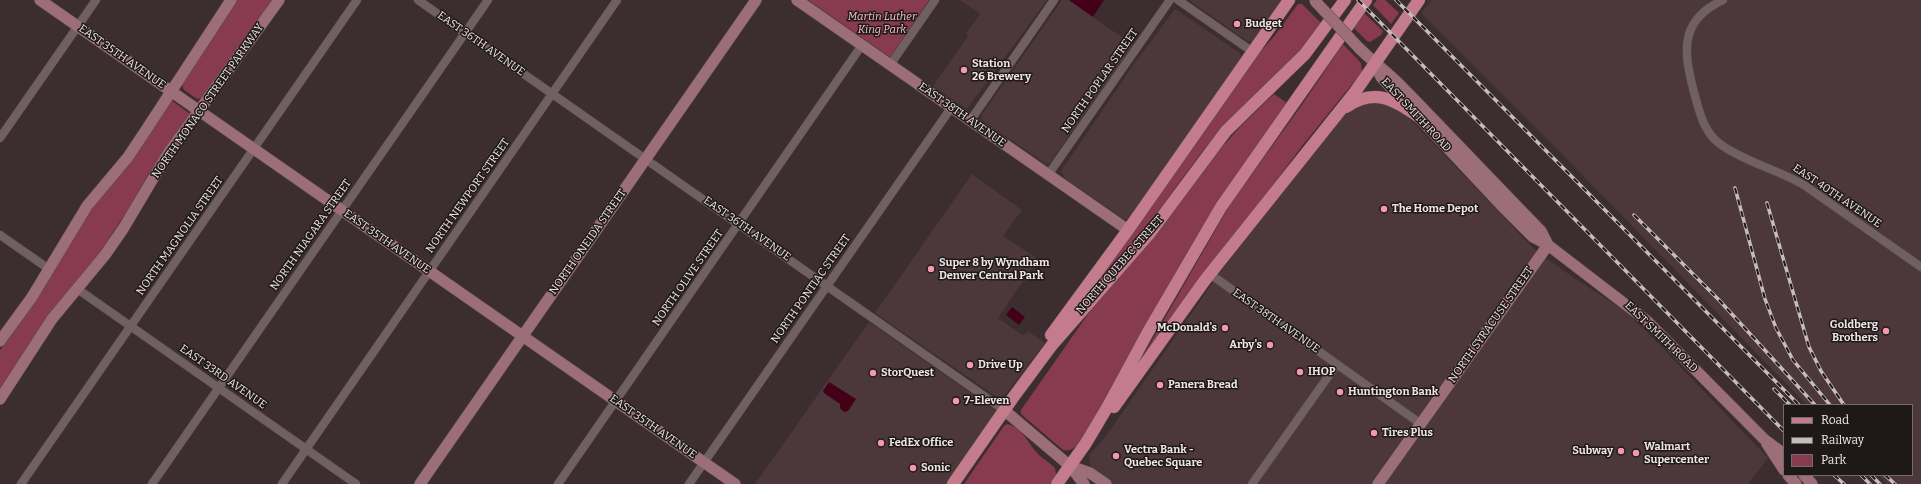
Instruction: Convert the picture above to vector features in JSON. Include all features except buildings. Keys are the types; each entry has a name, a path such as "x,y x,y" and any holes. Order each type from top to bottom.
{"main road":[{"path":"1034,368 1040,352 1048,339 1128,230 1289,0"},
{"name":"NORTH QUEBEC STREET","path":"953,484 1034,368 1074,318 1150,233 1226,131 1305,54 1345,0"},
{"path":"1086,443 1108,406 1154,321 1221,207 1366,0"},
{"path":"1057,484 1086,443 1132,384 1210,274 1375,64 1419,0"},
{"path":"1338,112 1360,99 1380,97 1392,100 1419,117"}],"street":[{"name":"EAST 35TH AVENUE","path":"40,0 735,484"},
{"path":"0,138 96,0"},
{"path":"0,341 14,324 87,206 128,157 231,0"},
{"name":"NORTH MONACO STREET PARKWAY","path":"0,399 45,329 76,288 105,255 167,155 200,112 279,0"},
{"name":"NORTH MAGNOLIA STREET","path":"21,484 357,0"},
{"name":"EAST 36TH AVENUE","path":"418,0 1004,410 1070,466 1084,484"},
{"name":"NORTH NIAGARA STREET","path":"152,484 488,0"},
{"name":"NORTH NEWPORT STREET","path":"282,484 617,0"},
{"name":"NORTH ONEIDA STREET","path":"420,484 756,0"},
{"name":"EAST 38TH AVENUE","path":"797,0 1128,230"},
{"path":"890,65 936,0"},
{"path":"970,121 1054,0"},
{"name":"NORTH POPLAR STREET","path":"1048,175 1170,0"},
{"path":"1178,0 1253,52"},
{"name":"EAST 40TH AVENUE","path":"1724,0 1711,7 1698,18 1689,35 1686,52 1687,66 1701,118 1715,140 1736,153 1786,175 1804,186 1921,267"},
{"name":"EAST SMITH ROAD","path":"1314,1 1375,64 1387,71 1443,128 1541,231 1548,245"},
{"name":"NORTH OLIVE STREET","path":"558,484 862,46"},
{"name":"EAST SMITH ROAD","path":"1375,64 1381,77 1533,237 1548,245 1647,321 1765,440 1783,453"},
{"name":"NORTH PONTIAC STREET","path":"689,484 951,108"},
{"path":"0,235 49,269"},
{"name":"NORTH SYRACUSE STREET","path":"1378,484 1548,245"},
{"name":"EAST 38TH AVENUE","path":"1210,274 1421,424"},
{"name":"EAST 33RD AVENUE","path":"76,288 356,484"},
{"path":"1252,484 1337,364"},
{"name":"EAST SMITH ROAD","path":"1765,440 1783,468"},
{"name":"EAST 36TH AVENUE","path":"1070,466 1090,473 1106,484"},
{"path":"1789,476 1796,484"},
{"path":"1805,476 1812,484"}],"shaded area":[{"path":"960,0 1047,0 967,109 933,86 968,36 966,34 980,14"},
{"path":"1062,0 1069,0 1133,45 1050,163 1046,164 982,120 981,116"},
{"path":"1069,0 1104,0 1093,17"},
{"path":"1189,0 1283,0 1253,41 1250,42"},
{"path":"1432,0 1921,0 1921,484 1887,484 1879,476 1913,476 1913,404 1806,404 1552,144 1421,13"},
{"path":"1175,9 1240,53 1242,59 1129,219 1124,219 1064,178 1061,171 1134,64"},
{"path":"1371,99 1396,107 1412,121 1535,250 1626,312 1646,331 1768,458 1748,484 1113,484 1092,469 1089,460 1090,454 1106,436 1221,271 1344,113"},
{"path":"972,174 1022,210 1003,236 1038,259 998,318 1022,335 1026,334 1028,331 1045,343 1002,399 998,398 875,313"},
{"path":"1012,307 1025,317 1019,325 1006,315"},
{"path":"869,322 995,410 995,414 958,469 947,484 755,484"},
{"path":"829,382 856,399 848,411 844,412 840,408 840,404 824,393 823,391"}],"green space":[{"path":"235,0 273,0 203,97 197,99 184,90 182,84"},
{"name":"Martin Luther King Park","path":"808,0 929,0 890,57"},
{"path":"1377,0 1385,0 1399,13 1391,24 1373,5"},
{"path":"1298,4 1302,4 1322,24 1297,56 1223,126 1201,153 1133,245 1090,292 1255,58 1276,34"},
{"path":"1364,13 1383,31 1381,35 1370,42 1367,41 1354,28"},
{"path":"1343,44 1361,63 1362,72 1302,146 1135,370 1231,203 1299,109"},
{"path":"1274,94 1287,103 1080,441 1075,447 1068,450 1063,450 1021,414 1021,410 1093,307 1147,246 1217,153 1240,127"},
{"path":"171,100 190,114 149,173 131,205 97,257 46,319 0,390 0,350 17,328 52,272 77,228 116,178"},
{"path":"1007,424 1017,428 1039,455 1055,468 1056,475 1050,484 964,484 1004,426"}],"railway":[{"path":"1358,0 1783,430"},
{"path":"1396,0 1798,404"},
{"path":"1735,188 1765,299 1776,328 1793,360 1829,404"},
{"path":"1767,203 1809,347 1821,371 1843,404"},
{"path":"1634,215 1719,300 1814,404"},
{"path":"1774,389 1789,404"},
{"path":"1835,476 1844,484"},
{"path":"1862,476 1870,484"},
{"path":"1872,476 1880,484"},
{"path":"1886,476 1895,484"}],"place":[{"name":"Budget","path":"1237,24"},
{"name":"Station 26 Brewery","path":"964,70"},
{"name":"The Home Depot","path":"1384,209"},
{"name":"Super 8 by Wyndham Denver Central Park","path":"931,269"},
{"name":"McDonald's","path":"1225,328"},
{"name":"Goldberg Brothers","path":"1886,331"},
{"name":"Arby's","path":"1270,345"},
{"name":"Drive Up","path":"970,365"},
{"name":"IHOP","path":"1300,372"},
{"name":"StorQuest","path":"873,373"},
{"name":"Panera Bread","path":"1160,385"},
{"name":"Huntington Bank","path":"1340,392"},
{"name":"7-Eleven","path":"956,401"},
{"name":"Tires Plus","path":"1374,433"},
{"name":"FedEx Office","path":"881,443"},
{"name":"Subway","path":"1621,451"},
{"name":"Walmart Supercenter","path":"1636,453"},
{"name":"Vectra Bank - Quebec Square","path":"1116,456"},
{"name":"Sonic","path":"913,468"}]}
